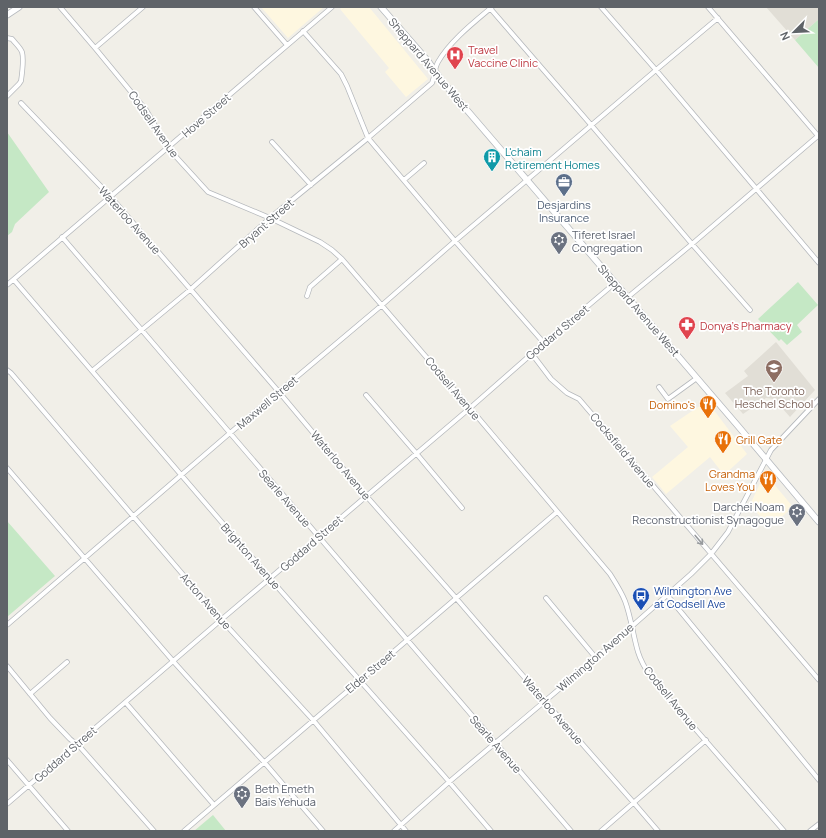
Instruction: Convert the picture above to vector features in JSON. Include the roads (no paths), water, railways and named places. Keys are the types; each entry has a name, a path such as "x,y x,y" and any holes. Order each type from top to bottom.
{"main road":[{"path":"7,15 20,7"},
{"name":"Sheppard Avenue West","path":"381,7 428,61 442,81 766,458 819,522"}],"street":[{"name":"Codsell Avenue","path":"60,7 146,110 168,148 208,192 270,218 320,242 342,259 610,574 625,600 633,625 638,653 644,667 652,679 784,831"},
{"path":"95,48 143,7"},
{"path":"254,7 287,45"},
{"name":"Hove Street","path":"7,286 62,237 332,7"},
{"path":"490,7 750,310"},
{"name":"Bryant Street","path":"92,371 191,289 270,218 368,138 432,83 435,78 435,71 439,60 462,33 490,7"},
{"path":"601,7 819,263"},
{"path":"628,297 819,136 708,7"},
{"name":"Maxwell Street","path":"7,624 718,18"},
{"path":"304,31 341,74 368,138 544,343"},
{"path":"7,38 12,39 20,49 23,60 19,84 7,96"},
{"name":"Waterloo Avenue","path":"20,103 110,196 279,392 366,496 658,831"},
{"path":"272,142 311,185"},
{"path":"404,180 424,163"},
{"name":"Searle Avenue","path":"62,237 571,831"},
{"path":"307,296 310,287 342,259"},
{"name":"Brighton Avenue","path":"14,280 181,476 491,831"},
{"name":"Goddard Street","path":"7,804 544,343 616,283"},
{"name":"Cocksfield Avenue","path":"532,354 551,379 567,393 580,399 819,680"},
{"name":"Acton Avenue","path":"7,370 222,620 313,720 406,831"},
{"path":"660,388 668,399 697,378"},
{"path":"366,396 462,508"},
{"name":"Wilmington Avenue","path":"394,831 449,782 596,658 711,554 728,532 771,450 787,431 819,399"},
{"path":"7,468 323,831"},
{"name":"Elder Street","path":"184,831 557,512"},
{"path":"667,595 819,780"},
{"path":"546,598 596,658"},
{"path":"30,694 67,662"},
{"path":"7,666 57,726 77,744 154,831"},
{"path":"126,702 214,805"},
{"path":"601,831 706,740"},
{"path":"7,760 68,831"},
{"path":"810,831 819,824"}],"place":[{"name":"Travel Vaccine Clinic","path":"455,70"},
{"name":"L'chaim Retirement Homes","path":"492,172"},
{"name":"Desjardins Insurance","path":"564,197"},
{"name":"Tiferet Israel Congregation","path":"559,255"},
{"name":"Donya’s Pharmacy","path":"687,340"},
{"name":"The Toronto Heschel School","path":"774,383"},
{"name":"Domino's","path":"708,419"},
{"name":"Grill Gate","path":"723,454"},
{"name":"Grandma Loves You","path":"768,494"},
{"name":"Darchei Noam Reconstructionist Synagogue","path":"797,527"},
{"name":"Wilmington Ave at Codsell Ave","path":"641,611"},
{"name":"Beth Emeth Bais Yehuda","path":"242,809"}]}
